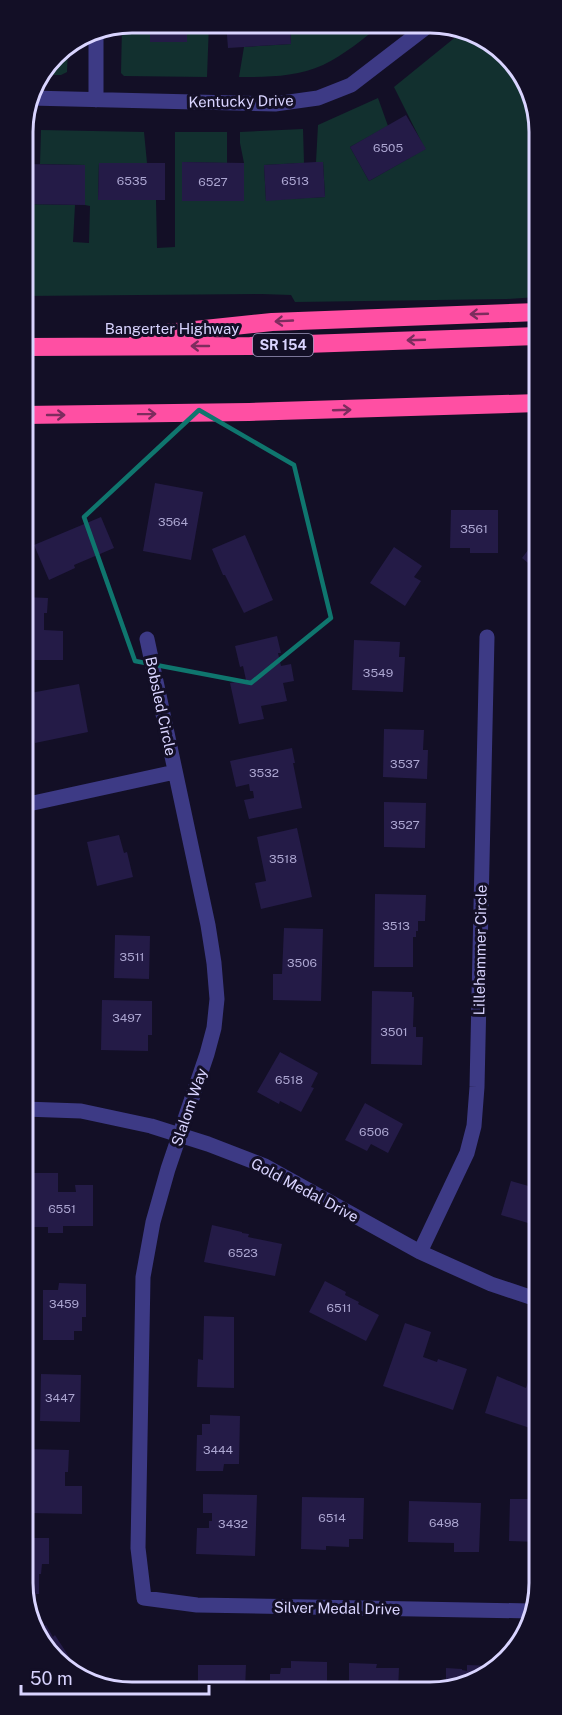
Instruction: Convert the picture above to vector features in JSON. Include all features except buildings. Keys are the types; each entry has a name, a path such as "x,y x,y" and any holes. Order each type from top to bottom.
{"highway":[{"path":"33,346 272,322 529,312"},
{"name":"Bangerter Highway","path":"33,347 250,346 529,336"},
{"path":"33,415 529,404"}],"street":[{"name":"Kentucky Drive","path":"39,98 275,104 318,98 351,85 417,33"},
{"path":"96,40 96,100"},
{"name":"Lillehammer Circle","path":"420,1252 467,1154 474,1126 477,1087 487,637"},
{"name":"Bobsled Circle","path":"147,639 175,772"},
{"path":"33,803 175,772"},
{"name":"Slalom Way","path":"144,1598 138,1548 142,1277 153,1222 168,1169 207,1054 214,1028 217,999 208,926 175,772"},
{"name":"Gold Medal Drive","path":"33,1109 81,1111 151,1126 208,1144 265,1166 420,1252 491,1284 529,1297"},
{"name":"Silver Medal Drive","path":"144,1598 197,1605 524,1611"}],"highlighted area":[{"path":"199,410 294,465 331,618 251,683 135,661 84,517"}],"green space":[{"path":"150,33 150,42 187,42 187,33 209,33 207,77 124,76 121,73 122,34"},
{"path":"290,33 370,33 338,56 313,69 282,76 239,77 244,47 291,44"},
{"path":"456,37 474,43 490,53 509,72 524,100 529,132 529,298 295,302 291,295 262,294 33,296 33,204 75,205 73,242 89,243 90,206 85,205 85,165 40,164 41,130 144,132 147,163 99,163 98,199 156,200 157,248 175,247 175,132 227,132 227,163 182,162 182,201 244,201 244,163 240,132 303,129 304,163 264,165 266,200 325,197 323,162 316,162 318,125 378,98 388,126 350,147 369,181 425,149 394,87"},
{"path":"68,58 67,72 61,75 51,75"}]}
